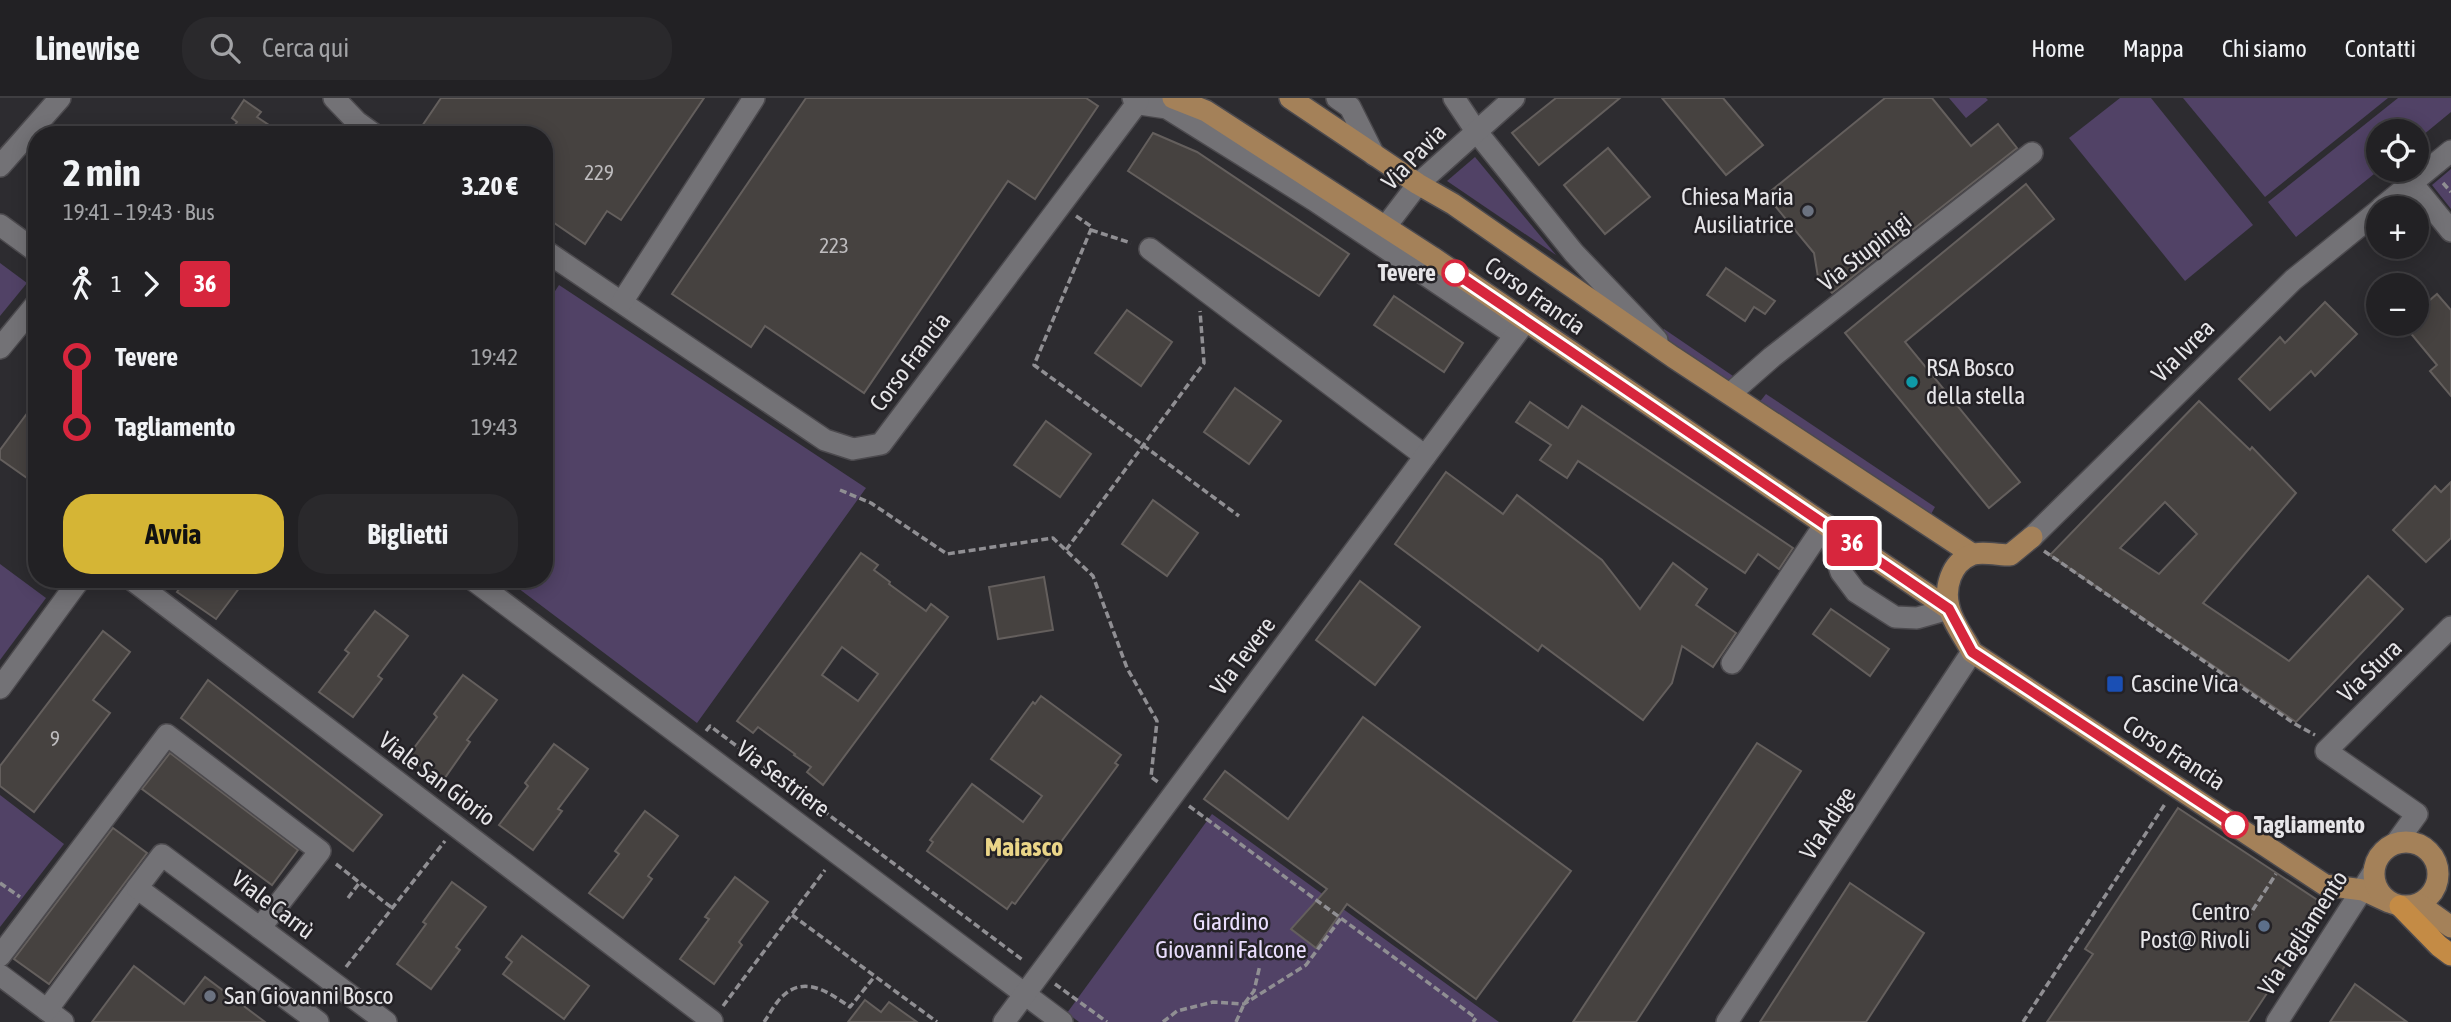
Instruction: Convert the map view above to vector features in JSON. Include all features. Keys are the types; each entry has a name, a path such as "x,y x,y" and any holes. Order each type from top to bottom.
{"highway":[{"path":"2403,904 2439,946 2451,955"}],"main road":[{"name":"Corso Francia","path":"1173,98 1206,110 1386,226 1520,328 1825,524 1949,609"},
{"name":"Corso Francia","path":"1290,98 1418,184 1453,204 1673,357 1972,554"},
{"path":"1972,652 1949,609 1947,592 1951,574 1972,554 2010,555 2032,537"},
{"name":"Corso Francia","path":"1972,652 2326,885 2368,882 2403,904 2451,926"},
{"path":"2368,882 2381,854 2396,843 2408,842 2422,846 2444,874 2434,890 2403,904"}],"street":[{"path":"35,126 60,98"},
{"path":"334,98 363,126"},
{"path":"622,302 754,98"},
{"path":"1337,98 1350,107 1374,155"},
{"path":"1454,98 1476,131 1574,253 1673,357"},
{"name":"Via Pavia","path":"1386,226 1418,184 1514,98"},
{"name":"Corso Francia","path":"553,256 825,440 853,449 872,446 881,443 1135,100 1167,108 1520,328"},
{"path":"0,166 28,134"},
{"name":"Via Ivrea","path":"2397,196 2451,151"},
{"name":"Via Stupinigi","path":"1731,393 1772,356 2032,153"},
{"path":"2412,183 2451,231"},
{"name":"Via Ivrea","path":"2032,537 2293,280 2366,221"},
{"path":"0,225 28,245"},
{"path":"1150,249 1425,456"},
{"path":"1557,275 1574,253"},
{"path":"0,348 28,314"},
{"name":"Via Tevere","path":"1004,1022 1520,328"},
{"path":"1825,524 1841,572 1856,592 1895,617 1917,618 1949,609"},
{"path":"1732,663 1825,524"},
{"path":"0,688 73,588"},
{"name":"Viale San Giorio","path":"143,588 712,1021"},
{"name":"Via Sestriere","path":"484,588 1062,1022"},
{"name":"Via Stura","path":"2330,748 2451,628"},
{"name":"Via Adige","path":"1727,1022 1972,652"},
{"path":"0,956 167,736 320,851 260,928"},
{"path":"2330,748 2417,814 2396,843"},
{"name":"Viale Carrù","path":"55,1016 137,888 162,855 386,1022"},
{"name":"Via Tagliamento","path":"2277,1022 2368,882"},
{"path":"137,888 318,1022"},
{"path":"0,975 55,1016"}],"path":[{"path":"1059,206 1093,227 1034,365 1239,516"},
{"path":"1091,230 1150,249"},
{"path":"1066,550 1204,363 1201,338"},
{"path":"840,490 874,505 947,554 1053,538 1093,576 1127,668 1157,721 1151,776 1476,1018 1473,1022"},
{"path":"2032,537 2045,554 2330,748"},
{"path":"695,746 710,726 1107,1022"},
{"path":"2023,1022 2176,787"},
{"path":"334,983 456,826"},
{"path":"712,1021 838,853"},
{"path":"2247,919 2286,859"},
{"path":"336,863 392,908"},
{"path":"348,898 360,882"},
{"path":"792,915 937,1022"},
{"path":"1163,1022 1177,1011 1213,1002 1244,1004 1306,965 1341,918"},
{"path":"1236,1022 1244,1004 1254,991 1260,965"},
{"path":"764,1022 785,993 806,986 827,991 850,1007 875,976"}],"green space":[{"path":"1949,98 1986,98 1988,100 1966,118"},
{"path":"2120,98 2151,98 2253,225 2185,281 2069,138"},
{"path":"2183,98 2388,98 2265,197"},
{"path":"2398,98 2451,98 2451,112 2429,130 2429,119 2372,119"},
{"path":"2366,124 2366,180 2296,237 2268,202"},
{"path":"1475,157 1556,255 1447,181"},
{"path":"2451,169 2451,209 2432,185"},
{"path":"0,263 27,283 0,316"},
{"path":"559,285 866,488 697,723 518,588 553,588 553,294"},
{"path":"1664,329 1733,376 1725,384 1657,340"},
{"path":"1766,394 1935,507 1930,516 1758,404"},
{"path":"0,564 28,585 28,588 32,588 46,598 0,660"},
{"path":"0,795 64,844 0,927"},
{"name":"Giardino Giovanni Falcone","path":"1212,814 1499,1022 1079,1022 1067,1013"}],"building":[{"path":"441,98 704,98 621,220 607,211 585,244 553,222 553,126 422,126"},
{"path":"806,98 1086,98 1098,106 1035,199 1008,181 864,393 765,326 751,347 672,294"},
{"path":"1556,98 1620,98 1539,165 1512,133"},
{"path":"1662,98 1723,98 1763,145 1726,175"},
{"path":"1885,98 1932,98 1971,146 1998,124 2017,148 1832,293 1818,277 1814,253 1766,195"},
{"path":"244,100 261,112 257,117 270,126 234,126 237,122 232,118"},
{"path":"1153,133 1197,152 1349,254 1319,296 1128,171"},
{"path":"1608,148 1650,197 1605,234 1564,185"},
{"path":"2026,184 2054,219 1905,342 2020,482 1989,508 1845,333"},
{"path":"1726,268 1775,301 1765,314 1754,307 1745,321 1707,295"},
{"path":"2437,294 2451,310 2451,396 2430,371 2437,365 2413,336 2429,336 2429,301"},
{"path":"1394,296 1463,343 1444,372 1374,325"},
{"path":"2325,302 2357,334 2315,376 2311,371 2270,410 2239,379 2280,337 2285,343"},
{"path":"1127,310 1172,342 1141,386 1095,353"},
{"path":"1235,388 1281,421 1249,464 1204,432"},
{"path":"2199,401 2250,450 2252,447 2296,493 2203,603 2289,661 2368,576 2403,609 2296,722 2050,555","holes":["2165,502 2197,534 2159,574 2120,548"]},
{"path":"1530,402 1568,428 1582,406 1793,548 1779,569 1758,554 1745,573 1578,461 1567,478 1540,460 1551,445 1516,422"},
{"path":"28,412 28,479 0,459 0,450"},
{"path":"1046,421 1091,454 1060,497 1014,465"},
{"path":"1446,472 1503,514 1517,495 1602,560 1640,609 1673,563 1707,589 1696,605 1736,633 1713,667 1682,646 1672,683 1643,720 1542,645 1538,651 1395,544"},
{"path":"2451,482 2451,538 2426,562 2393,530 2435,486 2441,492"},
{"path":"1153,500 1198,533 1167,576 1122,544"},
{"path":"861,553 878,565 874,570 890,582 889,584 926,611 931,604 948,617 823,785 807,772 811,767 795,754 758,727 753,733 737,721","holes":["842,647 878,674 858,701 822,675"]},
{"path":"1044,577 1053,630 998,639 989,587"},
{"path":"1360,581 1420,627 1375,685 1316,640"},
{"path":"180,588 239,588 216,619 177,592"},
{"path":"1831,609 1889,649 1870,676 1813,634"},
{"path":"375,611 408,636 378,676 382,679 353,717 319,692 349,653 345,650"},
{"path":"103,631 130,652 93,700 110,713 34,812 0,786 0,766"},
{"path":"463,675 497,700 467,740 470,742 442,782 408,756"},
{"path":"208,680 382,815 353,851 181,718"},
{"path":"1041,696 1121,755 1115,763 1118,765 1015,904 1012,902 1007,909 927,851 933,842 930,840 972,784 1023,822 1042,796 991,759 1033,702 1035,704"},
{"path":"1363,717 1571,871 1476,999 1347,904 1316,948 1291,929 1327,889 1204,799 1225,771 1288,819"},
{"path":"1757,743 1801,771 1636,1022 1573,1022"},
{"path":"554,744 588,769 558,809 562,811 533,850 499,825"},
{"path":"170,753 298,850 272,885 142,789"},
{"path":"2178,808 2325,905 2248,1022 2047,1022 2093,954 2085,949"},
{"path":"645,811 678,836 648,876 652,879 623,918 589,893 619,854 615,851"},
{"path":"113,828 147,853 49,984 14,959"},
{"path":"735,877 768,902 739,942 742,945 714,984 680,959 709,919 705,917"},
{"path":"452,882 486,907 456,947 460,950 431,989 397,964"},
{"path":"1850,883 1924,933 1866,1022 1760,1022"},
{"path":"522,936 589,986 564,1019 503,974 512,962 506,957"},
{"path":"134,966 184,1004 205,977 265,1022 92,1022"},
{"path":"2355,984 2407,1022 2330,1022"},
{"path":"865,1000 881,1012 889,1002 917,1022 848,1022"}],"bus line":[{"name":"36","path":"1455,273 1949,609 1972,652 2235,825"}],"place":[{"name":"Chiesa Maria Ausiliatrice","path":"1808,211"},
{"name":"Tevere","path":"1455,273"},
{"name":"RSA Bosco della stella","path":"1912,382"},
{"name":"Cascine Vica","path":"2115,684"},
{"name":"Tagliamento","path":"2235,825"},
{"name":"Centro Post@ Rivoli","path":"2264,926"},
{"name":"San Giovanni Bosco","path":"210,996"}],"district":[{"name":"Maiasco","path":"1024,847"}]}
